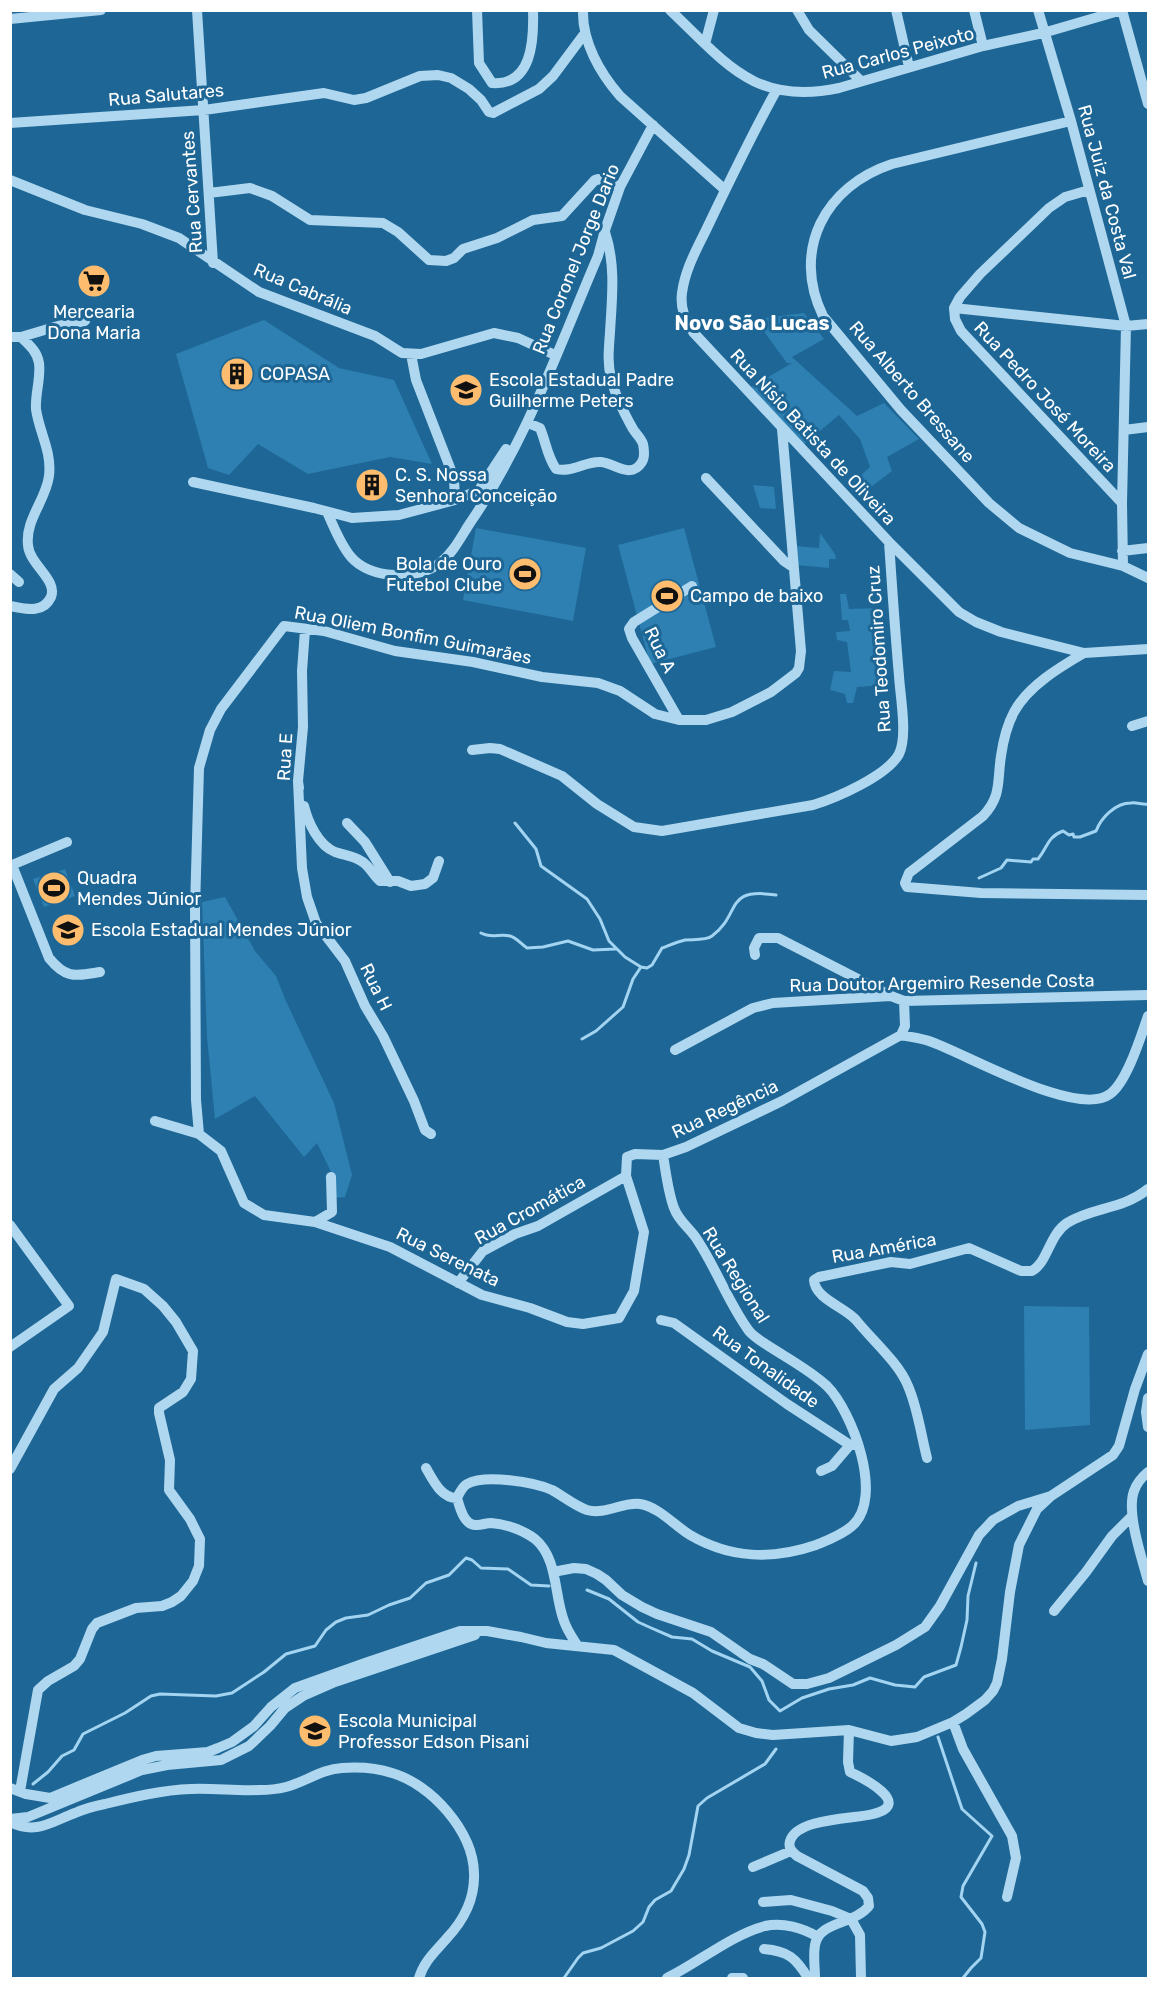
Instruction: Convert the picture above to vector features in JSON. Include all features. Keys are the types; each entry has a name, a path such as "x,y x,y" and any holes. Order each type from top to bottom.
{"street":[{"path":"10,19 101,10"},
{"name":"Rua Cervantes","path":"197,10 213,263"},
{"path":"477,10 479,63 492,83"},
{"path":"492,83 503,84 521,74 525,68 531,45 533,10"},
{"path":"583,10 585,33 606,80 620,96 724,189"},
{"name":"Rua Carlos Peixoto","path":"670,10 738,72 776,91 796,93 818,92 1122,10"},
{"path":"705,44 714,10"},
{"path":"797,10 809,30 861,81"},
{"path":"896,10 909,67"},
{"path":"974,10 983,46"},
{"name":"Rua Juiz da Costa Val","path":"1038,10 1071,121 1126,326 1123,566"},
{"path":"1122,10 1149,104"},
{"path":"492,83 481,100 489,112 493,113 539,89 553,76 585,33"},
{"name":"Rua Salutares","path":"10,123 204,110 324,93 354,100 366,98 420,76 438,75 451,78 481,100"},
{"name":"Rua Nísio Batista de Oliveira","path":"776,91 724,189 688,268 682,294 682,306 685,319 693,332 889,542 959,612 976,622 1011,634 1084,653 1149,649"},
{"name":"Rua Alberto Bressane","path":"1071,121 892,164 873,170 855,180 839,195 818,225 813,245 811,282 815,299 823,316 901,410 989,502 1019,528 1047,543 1070,553 1123,566 1149,578"},
{"name":"Rua Coronel Jorge Dario","path":"327,512 352,558 371,570 389,574 422,572 432,568 447,556 480,509 528,423 598,256 604,230 620,187 653,125"},
{"name":"Rua Cabrália","path":"10,180 85,210 142,224 178,238 259,292 375,336 402,353 411,354"},
{"path":"209,193 250,188 272,196 310,220 365,220 383,223 398,232 429,260 446,261 454,258 464,249 496,238 533,220 559,218 595,180 620,187"},
{"path":"1089,190 1065,196 1049,208 980,274 960,297 954,308 1126,326 1149,324"},
{"path":"528,423 540,428 548,454 556,469 566,471 591,463 603,462 624,471 636,468 643,461 642,441 626,417 611,380 608,361 613,271 604,230"},
{"name":"Rua Pedro José Moreira","path":"954,308 955,319 961,331 1122,503"},
{"path":"16,337 85,321"},
{"path":"456,500 454,478 416,380 411,354 421,354 494,333 518,338 555,355"},
{"path":"10,606 32,610 41,608 50,600 52,591 48,578 38,569 29,555 27,543 30,523 41,503 49,477 49,454 36,408 39,363 34,350 16,337"},
{"path":"1124,430 1149,427"},
{"path":"782,429 793,567"},
{"path":"193,482 352,518 399,514 456,500 479,490 506,448"},
{"path":"706,478 784,561 793,567"},
{"name":"Rua Teodomiro Cruz","path":"472,750 500,749 562,776 597,804 634,827 662,831 813,805 834,798 866,782 889,765 898,755 901,745 889,542"},
{"path":"1122,551 1149,548"},
{"name":"Rua Oliem Bonfim Guimarães","path":"199,1134 195,1094 195,908 199,768 210,730 221,709 284,626 324,631 395,651 473,662 542,677 598,683 620,691 655,714 679,720 706,720 732,712 771,692 795,674 799,668 801,651 793,567"},
{"name":"Rua A","path":"679,720 629,629 634,622 692,586"},
{"name":"Rua E","path":"305,630 302,671 303,727 298,781 307,819 321,842 332,851 363,861 380,881 398,881 411,886 426,884 433,878 439,861"},
{"path":"1084,653 1032,689 1014,711 1001,758 997,797 992,808 909,873 905,883 907,887 913,889 952,892 1149,895"},
{"path":"1132,726 1149,721"},
{"name":"Rua H","path":"298,781 302,868 307,897 316,923 345,961 365,1005 383,1036 425,1130 431,1134"},
{"path":"347,823 365,842 390,882"},
{"path":"67,842 12,865 49,958 59,970 72,974 100,972"},
{"path":"755,955 754,948 759,938 778,938 891,996"},
{"name":"Rua Doutor Argemiro Resende Costa","path":"675,1050 753,1008 795,1001 891,996 904,1001 1149,995"},
{"path":"904,1001 905,1026 902,1035 929,1041 1055,1094 1089,1100 1103,1098 1120,1085 1138,1047 1149,1016"},
{"name":"Rua Regência","path":"626,1176 627,1157 635,1154 663,1155 686,1147 762,1111 902,1035"},
{"path":"155,1121 199,1134"},
{"name":"Rua Serenata","path":"199,1134 221,1151 239,1195 249,1208 264,1215 315,1222 390,1247 482,1295 530,1308 567,1323 583,1324 619,1318 634,1291 644,1232 626,1176"},
{"name":"Rua Regional","path":"457,1498 461,1489 467,1484 498,1480 538,1485 586,1510 598,1512 623,1505 640,1504 652,1509 706,1545 747,1555 778,1556 804,1549 840,1534 853,1526 862,1514 867,1494 863,1464 853,1445 843,1409 827,1387 812,1374 751,1334 697,1239 679,1219 674,1208 663,1155"},
{"name":"Rua Cromática","path":"458,1283 483,1251 515,1234 538,1226 626,1176"},
{"path":"315,1222 332,1212 331,1177"},
{"name":"Rua América","path":"927,1458 908,1385 900,1371 852,1316 818,1292 814,1280 891,1262 910,1264 969,1248 1022,1270 1036,1269 1054,1237 1069,1222 1121,1205 1149,1189"},
{"path":"10,1225 15,1240 69,1306 10,1347"},
{"path":"10,1469 54,1389 78,1368 103,1332 116,1279 144,1289 176,1322 193,1351 191,1379 183,1392 159,1408 159,1413 170,1460 169,1490 190,1519 200,1539 199,1566 193,1581 181,1596 172,1602 162,1606 136,1608 97,1623 92,1629 80,1659 74,1666 48,1681 38,1690 17,1792 49,1805"},
{"name":"Rua Tonalidade","path":"661,1320 674,1323 693,1335 722,1359 787,1404 853,1445"},
{"path":"10,1821 28,1817 142,1760 156,1756 208,1752 232,1742 254,1726 271,1707 295,1688 461,1635 487,1631 546,1643 614,1650 693,1693 739,1728 773,1735 849,1730 860,1731 879,1739 902,1740 917,1737 952,1722 985,1700 997,1683 1019,1545 1037,1509 1051,1496 1113,1455 1119,1446 1135,1389 1149,1354"},
{"path":"1149,1398 1146,1412 1149,1427"},
{"path":"821,1471 832,1466 853,1445"},
{"path":"426,1468 442,1492 457,1498 461,1513 475,1526 495,1523 527,1533 538,1541 553,1572 564,1621 577,1645"},
{"path":"1149,1472 1139,1480 1133,1493 1132,1516 1149,1581"},
{"path":"553,1572 574,1568 586,1569 606,1580 622,1595 642,1607 711,1632 750,1659 763,1664 794,1684 807,1684 829,1678 903,1641 925,1627 940,1606 979,1535 993,1520 1018,1506 1051,1496"},
{"path":"1053,1611 1086,1572 1112,1536 1132,1516"},
{"path":"952,1722 963,1749 1012,1836 1017,1858 1007,1897"},
{"path":"815,1978 814,1945 818,1937 824,1930 862,1915 869,1906 868,1898 863,1891 797,1856 791,1851 789,1845 792,1836 806,1826 874,1814 884,1810 888,1803 883,1791 871,1782 850,1772 849,1730"},
{"path":"10,1821 21,1827 40,1828 69,1815 104,1804 171,1791 188,1789 258,1790 286,1787 317,1774 341,1768 392,1772 408,1779 435,1797 455,1822 470,1847 474,1873 470,1907 449,1937 430,1955 422,1967 419,1978"},
{"path":"49,1805 51,1815 69,1815"},
{"path":"753,1867 791,1851"},
{"path":"763,1902 791,1900 832,1911 851,1919 860,1935 861,1978"},
{"path":"667,1978 734,1940 765,1926 797,1928 818,1937"},
{"path":"764,1949 782,1951 792,1958 808,1978"},
{"path":"732,1978 743,1978"}],"shaded area":[{"path":"804,313 824,339 792,357 857,416 884,403 919,439 887,457 892,471 858,497 848,487 870,467 860,439 839,415 802,446 748,389 792,363 787,363 755,319"},
{"path":"264,320 339,368 394,380 432,464 390,457 308,474 258,444 229,475 208,468 176,354"},
{"path":"753,485 774,487 776,509 760,508"},
{"name":"Bola de Ouro Futebol Clube","path":"476,528 586,548 573,621 463,600"},
{"name":"Campo de baixo","path":"684,528 716,647 650,664 618,545"},
{"path":"820,533 836,559 829,559 829,568 796,565 795,546 819,548"},
{"path":"840,594 846,594 849,609 877,608 885,685 857,687 853,703 847,703 845,694 830,690 834,671 851,672 847,642 837,640 836,632 850,631 848,620 842,620"},
{"name":"Quadra Mendes Júnior","path":"65,869 75,896 44,907 33,879"},
{"path":"225,897 255,951 276,976 334,1103 352,1175 345,1197 333,1198 325,1176 331,1172 317,1143 304,1157 255,1096 215,1119 207,1037 202,902"},
{"path":"1024,1306 1089,1307 1090,1425 1025,1430"}],"waterway":[{"path":"979,878 1001,868 1007,860 1031,862 1033,859 1038,859 1051,839 1058,833 1063,831 1069,835 1073,834 1074,837 1080,837 1096,831 1101,821 1114,808 1133,803 1148,804"},
{"path":"515,823 536,849 541,866 587,899 600,919 609,941 625,957 641,967 647,968 652,965 662,948 685,940 712,936 721,928 740,899 748,895 776,895"},
{"path":"481,933 489,936 510,936 527,948 568,941 593,950 615,949"},
{"path":"582,1039 596,1031 623,1007 633,979 641,967"},
{"path":"33,1784 62,1756 74,1750 83,1734 125,1713 151,1696 160,1694 216,1696 232,1693 286,1654 315,1646 326,1630 336,1622 368,1615 410,1598 426,1583 449,1575 466,1558 481,1568 508,1569 531,1585 549,1586"},
{"path":"587,1590 609,1599 638,1622 672,1637 692,1639 712,1651 750,1667 762,1681 769,1700 780,1711 802,1698 829,1689 853,1685 870,1678 895,1685 915,1687 924,1677 956,1665 967,1620 968,1596 976,1563"},
{"path":"938,1737 962,1809 992,1836 963,1886 961,1897 982,1924 985,1932 981,1958 963,1978"},
{"path":"564,1978 583,1953 601,1948 633,1931 643,1922 649,1907 655,1900 671,1891 684,1869 689,1855 698,1806 707,1798 765,1764 776,1749"}],"place":[{"name":"Mercearia Dona Maria","path":"94,281"},
{"name":"COPASA","path":"237,374"},
{"name":"Escola Estadual Padre Guilherme Peters","path":"466,390"},
{"name":"C. S. Nossa Senhora Conceição","path":"372,485"},
{"name":"Bola de Ouro Futebol Clube","path":"525,574"},
{"name":"Campo de baixo","path":"667,596"},
{"name":"Quadra Mendes Júnior","path":"54,888"},
{"name":"Escola Estadual Mendes Júnior","path":"68,930"},
{"name":"Escola Municipal Professor Edson Pisani","path":"315,1731"}],"district":[{"name":"Novo São Lucas","path":"752,323"}]}
